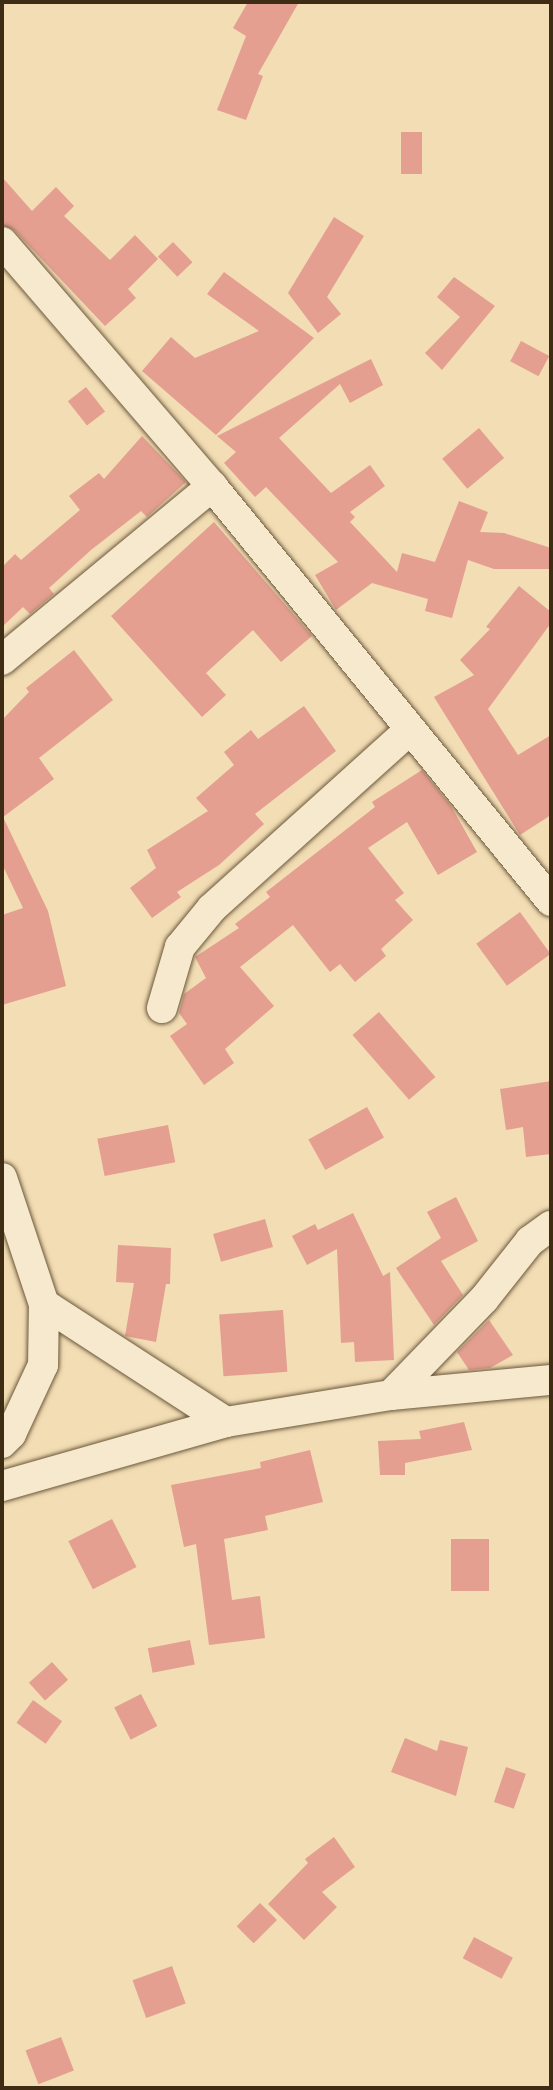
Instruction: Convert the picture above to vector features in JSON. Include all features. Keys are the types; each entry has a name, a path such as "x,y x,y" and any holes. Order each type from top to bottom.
{"street":[{"path":"4,249 212,485 551,901"},
{"path":"2,660 212,485"},
{"path":"162,1009 180,947 212,908 410,730"},
{"path":"517,860 551,867"},
{"path":"2,1178 44,1304 43,1365 10,1434 2,1443"},
{"path":"391,1395 484,1298 530,1241 551,1226"},
{"path":"44,1304 226,1422"},
{"path":"2,1486 226,1422 391,1395 551,1380"}],"building":[{"path":"248,2 299,2 258,74 263,76 246,120 217,110 246,36 233,28"},
{"path":"401,132 422,132 422,174 401,174"},
{"path":"2,177 32,211 56,187 74,206 64,216 110,260 135,235 158,259 128,289 136,298 105,326 15,231 2,225"},
{"path":"334,217 364,236 327,297 341,314 318,333 288,293"},
{"path":"173,242 192,262 177,277 158,257"},
{"path":"224,272 314,338 216,435 142,371 171,337 195,358 259,331 207,294"},
{"path":"454,277 495,306 442,370 425,353 460,317 437,297"},
{"path":"521,341 549,356 538,376 510,361"},
{"path":"371,359 383,385 350,403 340,384 279,438 331,493 370,465 385,486 350,512 355,517 350,522 397,572 402,553 435,562 459,501 488,512 480,532 504,533 551,548 551,569 494,569 468,560 452,618 425,611 428,599 372,583 336,610 315,575 338,562 266,487 255,497 224,463 236,452 217,436"},
{"path":"86,387 105,411 87,426 68,401"},
{"path":"479,428 504,458 467,489 442,459"},
{"path":"142,436 186,482 147,517 141,511 91,550 49,588 54,594 30,614 23,607 2,627 2,567 15,554 21,560 80,510 69,496 99,473 104,479"},
{"path":"214,522 312,636 281,662 253,630 206,673 226,695 202,717 111,616"},
{"path":"519,586 551,612 551,623 488,709 518,755 551,735 551,815 520,835 434,697 474,675 460,660 490,629 486,627"},
{"path":"74,650 113,700 39,758 54,779 3,817 48,911 66,986 2,1005 2,915 23,908 2,864 2,720 29,692 26,688"},
{"path":"304,706 336,751 255,814 264,824 219,865 177,892 181,897 152,918 130,888 156,868 147,850 208,811 196,798 234,765 224,752 251,730 258,739"},
{"path":"422,770 451,806 477,852 438,875 407,822 368,848 404,893 395,900 413,920 381,949 386,956 355,982 340,964 330,972 293,925 240,967 274,1006 225,1049 234,1063 204,1085 170,1036 187,1024 179,1013 184,994 206,978 195,957 239,928 235,924 270,897 266,892 375,807 372,802"},
{"path":"520,912 551,954 507,986 476,944"},
{"path":"379,1012 435,1077 409,1100 353,1035"},
{"path":"551,1081 551,1154 526,1157 523,1127 506,1130 500,1089"},
{"path":"367,1107 384,1138 325,1170 308,1139"},
{"path":"168,1125 175,1162 105,1176 97,1139"},
{"path":"456,1197 478,1241 441,1261 463,1295 434,1325 396,1268 441,1238 427,1212"},
{"path":"353,1213 383,1276 390,1272 394,1360 355,1362 354,1342 341,1343 337,1249 307,1265 292,1236 315,1224 318,1230"},
{"path":"265,1219 273,1247 221,1262 213,1234"},
{"path":"118,1245 171,1248 170,1284 166,1284 156,1342 125,1336 134,1283 116,1282"},
{"path":"283,1310 287,1372 223,1376 219,1314"},
{"path":"489,1320 513,1355 490,1368 469,1370 457,1352"},
{"path":"464,1422 472,1450 405,1463 405,1475 380,1475 378,1441 421,1439 419,1431"},
{"path":"310,1450 323,1502 265,1516 268,1530 224,1539 232,1600 260,1596 265,1638 209,1645 196,1544 184,1547 171,1485 261,1468 260,1462"},
{"path":"112,1519 137,1567 93,1589 68,1541"},
{"path":"451,1539 489,1539 489,1591 451,1591"},
{"path":"190,1640 195,1665 153,1673 148,1648"},
{"path":"52,1662 68,1680 45,1701 29,1683"},
{"path":"141,1694 157,1726 131,1740 114,1708"},
{"path":"33,1700 62,1721 46,1744 17,1723"},
{"path":"405,1738 437,1751 440,1740 468,1747 456,1796 391,1772"},
{"path":"506,1767 526,1774 514,1809 494,1802"},
{"path":"334,1837 355,1867 322,1892 337,1907 304,1940 268,1904 308,1863 305,1859"},
{"path":"260,1903 277,1920 254,1943 237,1926"},
{"path":"474,1937 513,1958 502,1979 463,1958"},
{"path":"172,1966 186,2004 146,2018 133,1980"},
{"path":"61,2037 74,2071 38,2084 26,2051"}]}
